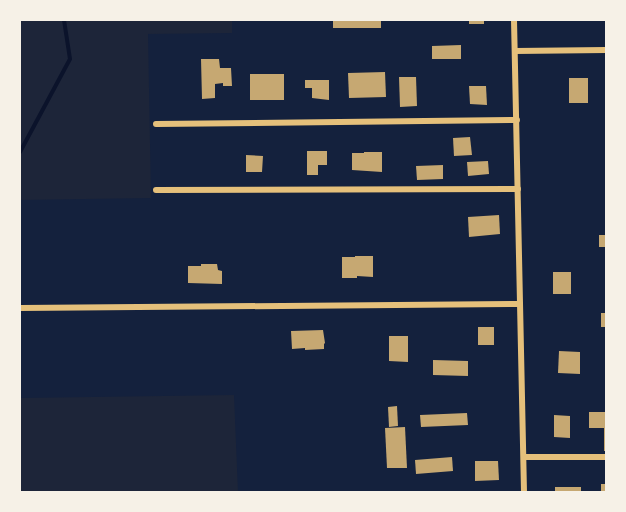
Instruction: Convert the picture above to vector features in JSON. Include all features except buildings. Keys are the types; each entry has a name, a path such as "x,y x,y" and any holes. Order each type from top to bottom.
{"street":[{"path":"514,20 524,492"},
{"path":"515,51 606,50"},
{"path":"156,124 517,120"},
{"path":"156,190 518,189"},
{"path":"20,308 520,304"},
{"path":"524,457 606,457"}],"shaded area":[{"path":"20,20 232,20 232,33 148,34 151,198 20,200"},
{"path":"234,395 238,492 20,492 20,398"}],"waterway":[{"path":"20,152 70,59 64,20"}]}
